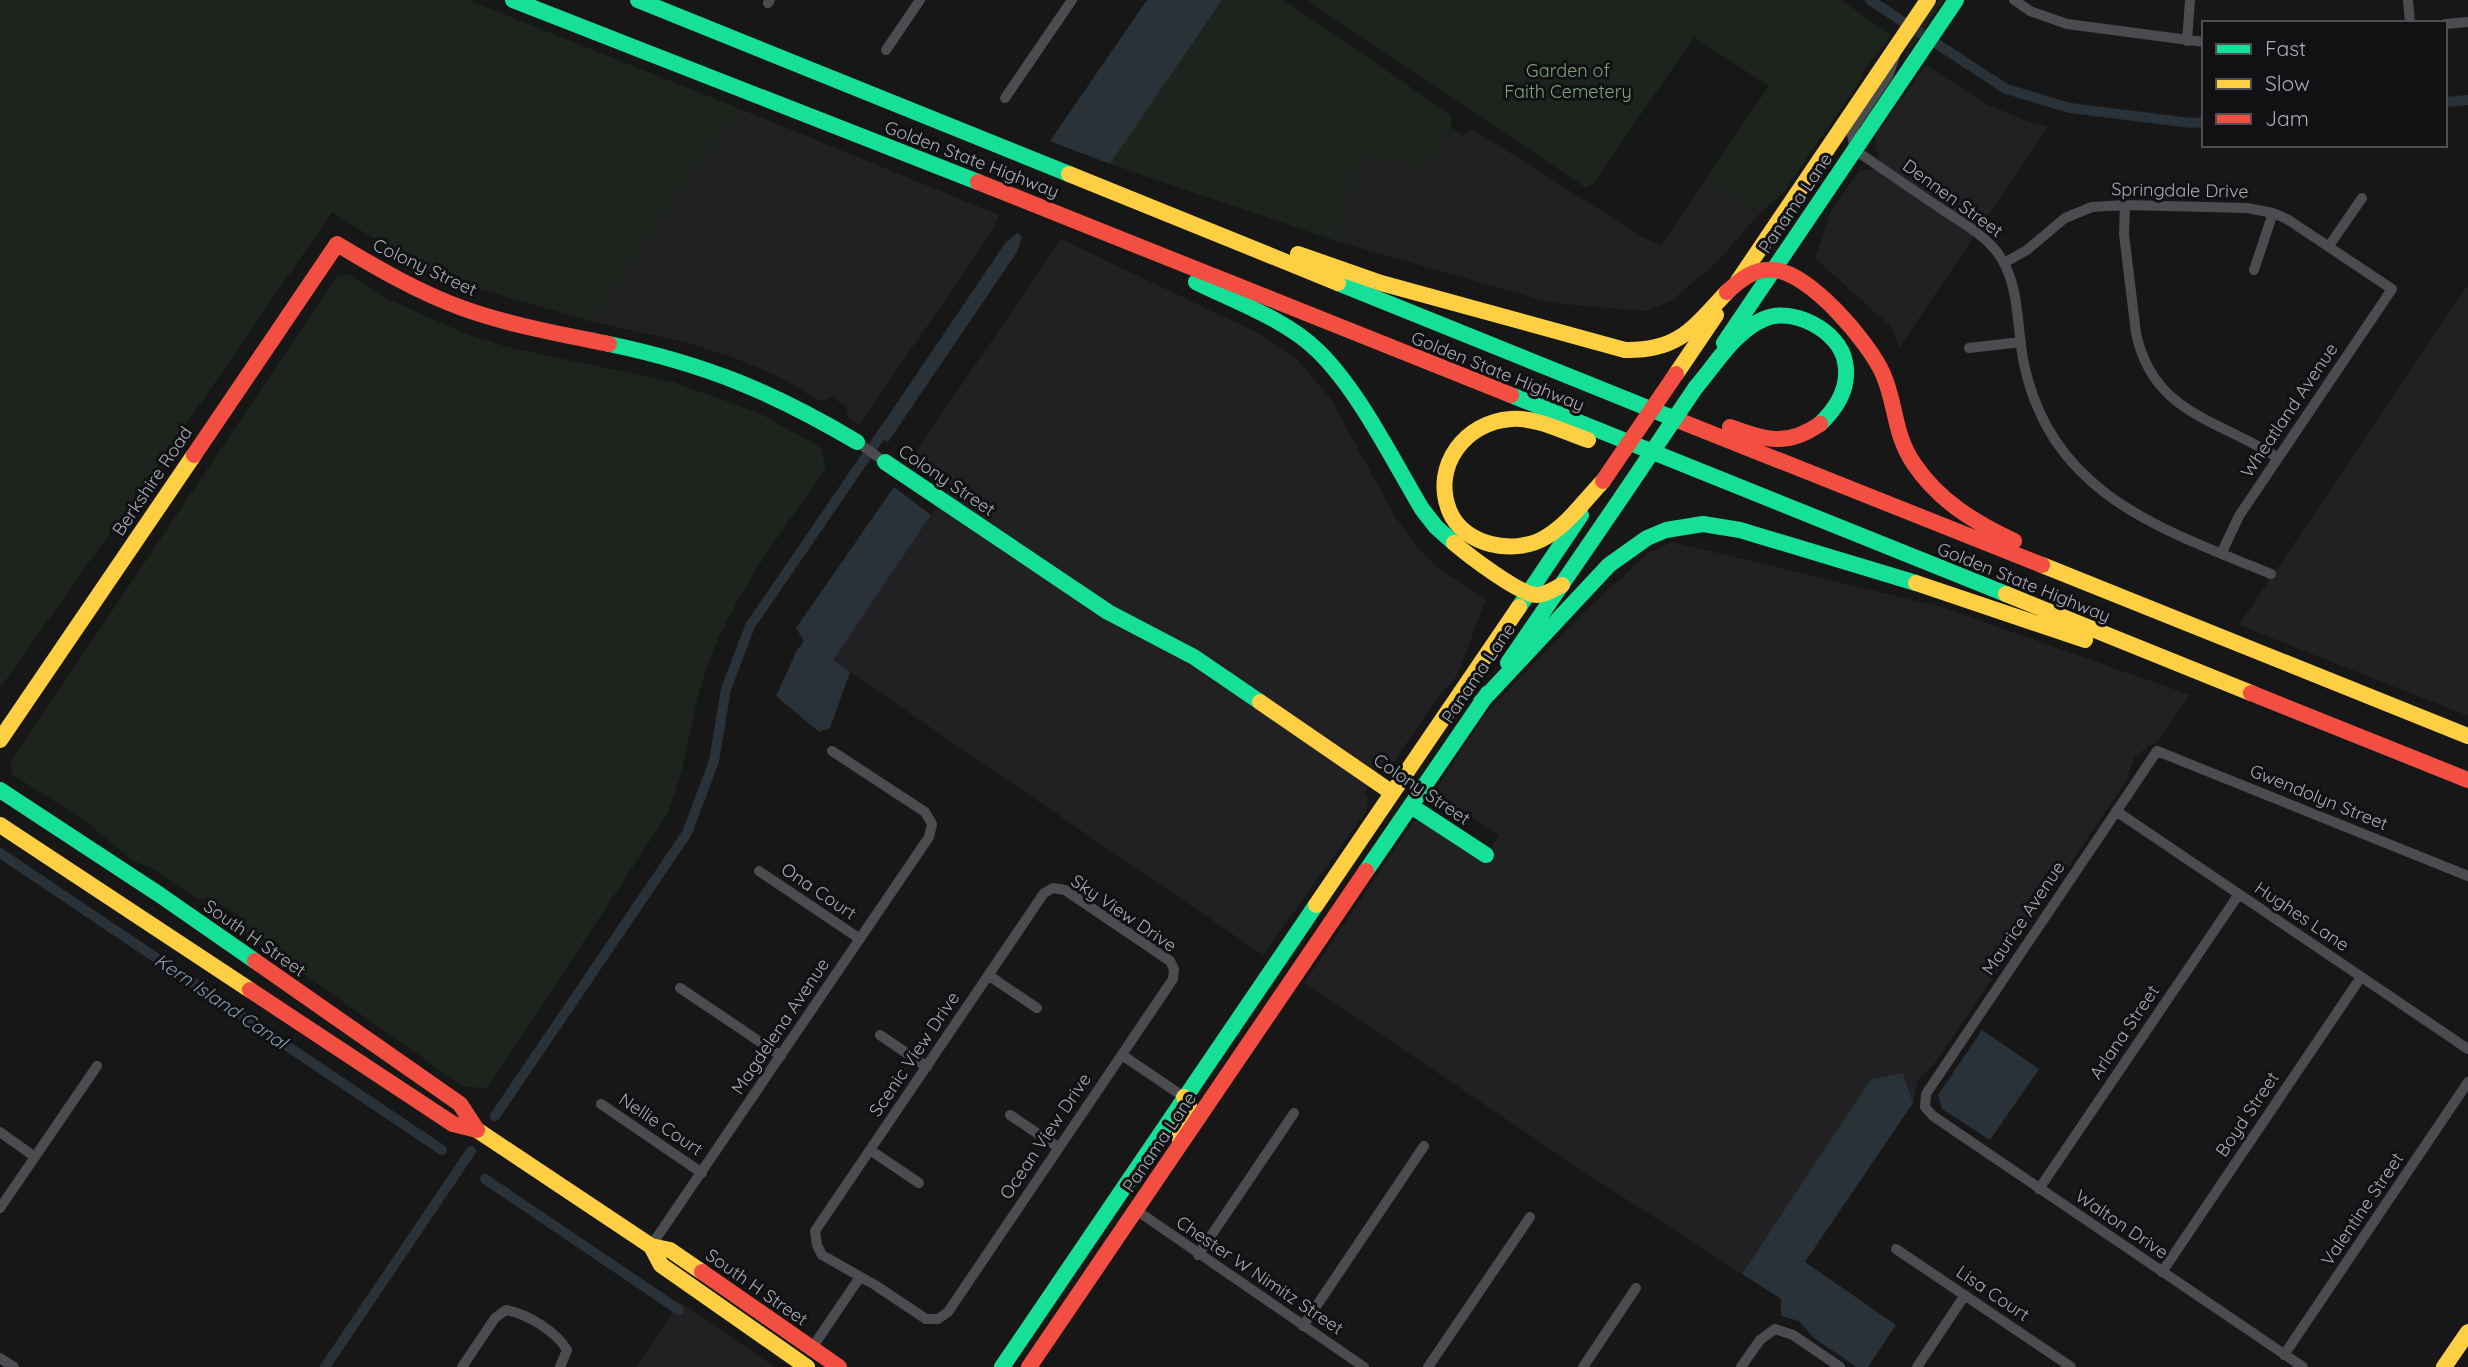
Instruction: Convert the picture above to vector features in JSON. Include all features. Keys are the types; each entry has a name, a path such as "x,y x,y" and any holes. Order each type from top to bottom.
{"main road":[{"name":"Golden State Highway","path":"513,0 1064,216 2468,780"},
{"name":"Golden State Highway","path":"638,0 2468,736"},
{"name":"Panama Lane","path":"1002,1367 1928,0"},
{"name":"Panama Lane","path":"1029,1367 1623,495 1956,0"},
{"path":"1081,180 1381,282 1625,350 1657,348 1685,336 1698,326 1737,282 1755,273 1773,270 1794,278 1842,313 1873,354 1889,389 1897,432 1918,470 1943,499 1979,524 2189,623"},
{"path":"1064,216 1303,338 1333,365 1346,383 1422,509 1436,527 1466,554 1527,594 1539,595 1562,584"},
{"name":"Colony Street","path":"337,244 404,282 465,309 519,325 673,359 714,372 791,404 857,442"},
{"name":"Berkshire Road","path":"0,740 337,244"},
{"path":"1546,367 1755,436 1779,440 1814,430 1833,412 1844,389 1845,359 1831,339 1809,320 1788,314 1778,315 1750,326 1696,387"},
{"path":"1604,481 1552,534 1521,546 1495,547 1475,539 1459,527 1450,515 1444,490 1444,477 1451,455 1467,436 1488,423 1513,419 1535,423 1761,498"},
{"name":"Colony Street","path":"886,462 1108,612 1180,648 1211,668 1391,792"},
{"path":"1481,702 1609,565 1628,550 1666,530 1703,524 1740,530 1931,587 2109,649 2141,650"},
{"name":"South H Street","path":"0,790 209,929 460,1104 477,1130"},
{"name":"Colony Street","path":"1411,806 1486,855"},
{"name":"South H Street","path":"0,825 453,1124 477,1130 651,1246 670,1250 839,1367"},
{"path":"1306,961 1300,951 1301,946 1330,901 1338,872"},
{"path":"194,953 209,929"},
{"path":"1180,1144 1180,1127 1189,1105 1184,1097"},
{"path":"1136,1210 1131,1199 1140,1177 1141,1160"},
{"name":"South H Street","path":"651,1246 661,1265 805,1366"},
{"path":"719,1306 789,1343 812,1348"},
{"path":"2444,1367 2468,1332"},
{"path":"805,1366 823,1367"}],"street":[{"path":"886,50 920,0"},
{"path":"1005,98 1072,0"},
{"path":"2014,0 2031,11 2067,24 2202,42"},
{"path":"2188,41 2190,0"},
{"path":"2408,0 2410,21"},
{"path":"2447,24 2468,22"},
{"path":"1855,150 1852,135 1855,125 1888,76 1902,39"},
{"name":"Dennen Street","path":"1855,150 1976,232 1992,246 2004,263 2014,288 2029,385 2037,407 2057,444 2087,480 2134,514 2271,574"},
{"path":"2329,246 2362,198"},
{"name":"Springdale Drive","path":"2004,263 2027,250 2058,223 2077,212 2106,205 2247,208 2273,212 2287,219 2392,289"},
{"path":"2125,205 2124,234 2136,333 2154,378 2174,401 2253,441 2278,458"},
{"path":"2254,270 2273,212"},
{"name":"Wheatland Avenue","path":"2221,554 2234,524 2392,289"},
{"path":"1969,348 2021,342"},
{"name":"Colony Street","path":"857,442 886,462"},
{"name":"Magdelena Avenue","path":"651,1246 929,837 932,824 925,812 832,751"},
{"name":"Maurice Avenue","path":"1925,1107 1926,1094 2157,751"},
{"name":"Gwendolyn Street","path":"2157,751 2468,876"},
{"name":"Colony Street","path":"1391,792 1411,806"},
{"name":"Hughes Lane","path":"2116,811 2468,1049"},
{"name":"Ona Court","path":"759,871 860,939"},
{"name":"Sky View Drive","path":"1053,888 1065,890 1170,961 1174,969"},
{"name":"Scenic View Drive","path":"860,1278 822,1255 815,1231 1044,893 1053,888"},
{"name":"Arlana Street","path":"2039,1189 2239,894"},
{"name":"Ocean View Drive","path":"860,1278 926,1319 938,1319 948,1312 1173,979 1174,969"},
{"path":"988,975 1037,1008"},
{"name":"Boyd Street","path":"2162,1272 2361,976"},
{"path":"680,988 781,1056"},
{"path":"880,1035 927,1067"},
{"path":"1122,1055 1184,1097"},
{"path":"0,1208 97,1066"},
{"name":"Valentine Street","path":"2284,1354 2468,1082"},
{"name":"Nellie Court","path":"601,1104 702,1172"},
{"name":"Walton Drive","path":"1925,1107 1933,1116 2039,1189 2303,1367"},
{"path":"1198,1255 1294,1113"},
{"path":"1010,1115 1059,1148"},
{"path":"0,1132 35,1157"},
{"path":"1303,1325 1424,1146"},
{"path":"870,1150 919,1183"},
{"name":"Chester W Nimitz Street","path":"1136,1210 1364,1367"},
{"path":"1428,1367 1530,1217"},
{"name":"Lisa Court","path":"1896,1249 2071,1367"},
{"path":"812,1348 860,1278"},
{"path":"1583,1367 1636,1288"},
{"path":"1917,1367 1965,1295"},
{"path":"461,1367 495,1318 506,1310 519,1313 561,1341 567,1350 560,1367"},
{"path":"1741,1367 1760,1339 1775,1329 1793,1335 1840,1367"},
{"path":"0,1358 14,1367"}],"shaded area":[{"path":"1147,0 1222,0 1110,164 1050,141"},
{"path":"1926,65 1986,104 2027,121 2048,126 1899,348 1891,327 1815,258 1830,212 1860,170 1873,170 1879,154 1875,148 1876,135"},
{"path":"738,108 999,215 991,233 859,425 849,419 846,406 831,397 824,401 817,400 780,377 732,357 684,342 593,322"},
{"path":"1451,127 1462,135 1474,130 1661,246 1706,178 1759,214 1716,263 1671,301 1645,311 1552,303 1336,241 1361,154 1423,168"},
{"path":"1017,233 1022,237 1017,252 888,442 876,434 1006,242"},
{"path":"1061,239 1260,334 1295,357 1331,399 1394,515 1414,543 1442,571 1486,599 1457,676 1435,701 1395,760 1392,763 1383,762 1365,793 1368,797 1367,810 1263,955 832,660 951,486 911,459"},
{"path":"2468,285 2468,716 2239,625"},
{"path":"894,487 931,515 833,660 850,672 830,728 819,732 776,696 797,650 804,641 796,628"},
{"path":"1672,542 1942,607 2190,695 2157,742 2135,757 2126,781 1937,1060 1918,1080 1913,1103 1903,1073 1871,1079 1742,1274 1595,1179 1304,983 1413,822 1418,819 1484,858 1499,836 1440,797 1438,786 1487,712 1578,618 1647,554"},
{"path":"1982,1030 2039,1069 1990,1140 1942,1109 1938,1095"},
{"path":"1903,1073 1913,1103 1805,1262 1896,1325 1868,1367 1857,1367 1815,1339 1799,1321 1781,1316 1781,1299 1742,1274 1871,1079"},
{"path":"679,1302 775,1367 636,1367"}],"green space":[{"path":"0,0 468,0 738,108 593,322 449,280 392,250 332,212 0,688"},
{"path":"1222,0 1284,0 1451,115 1451,127 1423,168 1361,155 1336,241 1110,164"},
{"name":"Garden of Faith Cemetery","path":"1307,0 1841,0 1891,35 1861,74 1862,78 1782,194 1759,214 1706,178 1769,86 1694,37 1593,184 1586,188"},
{"path":"1938,0 1944,0 1904,59 1910,41"},
{"path":"348,274 383,297 464,333 511,348 673,382 759,413 820,447 826,468 761,562 719,637 702,683 679,779 665,818 487,1088 464,1087 245,933 245,920 211,898 197,899 156,870 133,861 88,823 12,774 11,762 336,277"}],"waterway":[{"path":"1870,0 2006,89 2070,108 2202,122"},
{"path":"2447,102 2468,100"},
{"path":"495,1116 687,833 714,761 726,689 750,626 887,426"},
{"name":"Kern Island Canal","path":"0,853 442,1150"},
{"path":"325,1367 471,1151"},
{"name":"Kern Island Canal","path":"485,1179 679,1310"}],"traffic: fast":[{"path":"513,0 978,182"},
{"path":"638,0 1069,174"},
{"path":"1724,343 1956,0"},
{"path":"1196,282 1275,320 1318,351 1361,405 1422,509 1436,527 1454,543"},
{"path":"1338,283 1675,419"},
{"path":"1696,387 1735,340 1754,324 1775,316 1801,319 1825,331 1834,340 1845,362 1846,380 1841,396 1820,424"},
{"path":"609,344 676,361 737,382 796,408 857,442"},
{"path":"1623,495 1696,387"},
{"path":"1511,395 2006,594"},
{"path":"885,462 1108,612 1194,657 1260,702"},
{"path":"1508,663 1623,495"},
{"path":"1519,607 1581,515"},
{"path":"1481,702 1609,565 1647,538 1666,530 1703,524 1740,530 1916,583"},
{"path":"1366,871 1488,693"},
{"path":"0,790 255,961"},
{"path":"1411,806 1486,855"},
{"path":"1002,1367 1316,905"}],"traffic: slow":[{"path":"1738,281 1928,0"},
{"path":"1069,174 1338,283"},
{"path":"1298,254 1381,283 1625,350 1672,342 1694,326 1727,292"},
{"path":"1676,374 1716,315"},
{"path":"1588,440 1521,419 1494,422 1480,428 1456,449 1449,463 1445,478 1449,510 1456,522 1478,539 1491,544 1520,546 1534,543 1554,532 1603,481"},
{"path":"0,740 194,455"},
{"path":"1454,543 1494,574 1529,593 1543,594 1562,585"},
{"path":"2042,565 2468,736"},
{"path":"1916,583 2085,640"},
{"path":"2006,594 2251,693"},
{"path":"1316,905 1519,607"},
{"path":"1260,702 1391,792"},
{"path":"0,825 250,990"},
{"path":"1180,1142 1180,1127 1189,1105 1184,1097"},
{"path":"477,1130 651,1246 670,1250 702,1272"},
{"path":"651,1246 661,1265 807,1367"},
{"path":"2444,1367 2468,1332"}],"traffic: jam":[{"path":"978,182 1511,395"},
{"path":"194,455 337,244 414,287 462,308 516,324 609,344"},
{"path":"1727,292 1754,273 1774,270 1788,274 1821,296 1852,328 1876,360 1887,386 1902,441 1924,477 1958,509 2014,541"},
{"path":"1603,481 1676,374"},
{"path":"1675,419 2042,565"},
{"path":"1730,427 1776,439 1797,436 1820,424"},
{"path":"2251,693 2468,780"},
{"path":"1029,1367 1366,871"},
{"path":"250,990 453,1124 477,1130 460,1104 255,961"},
{"path":"702,1272 839,1367"}]}
